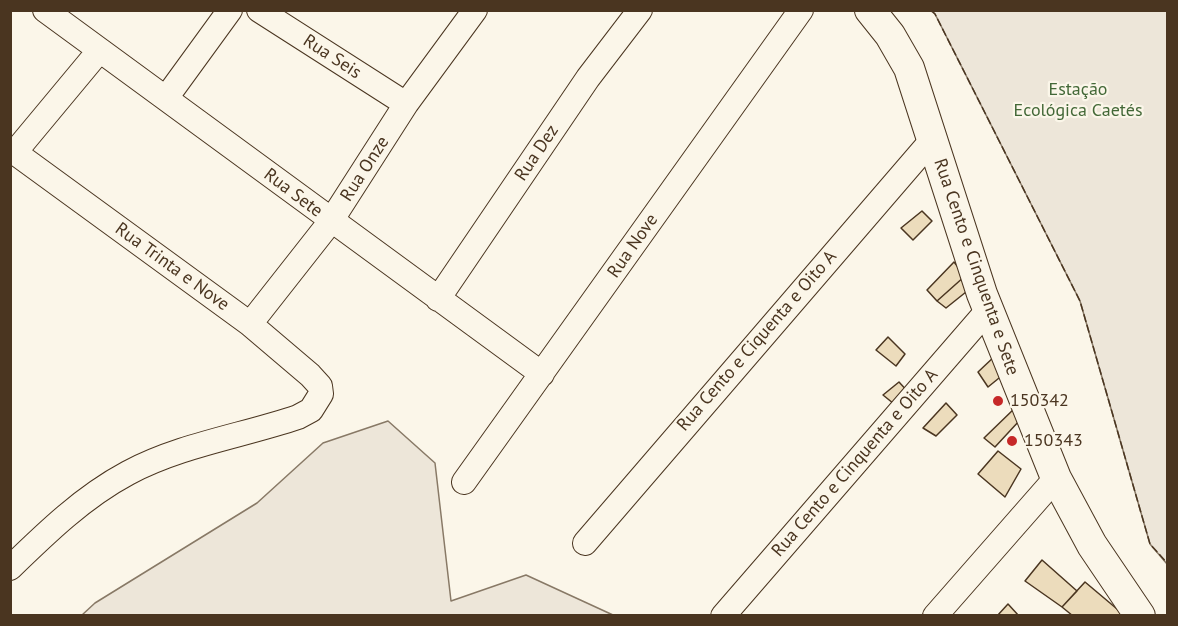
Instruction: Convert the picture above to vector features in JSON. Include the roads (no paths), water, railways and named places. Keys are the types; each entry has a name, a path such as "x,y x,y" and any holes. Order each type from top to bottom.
{"main road":[{"name":"Rua Cento e Cinquenta e Sete","path":"870,10 890,35 909,68 988,310 1056,478 1096,553 1138,615"}],"street":[{"path":"166,98 230,10"},
{"name":"Rua Seis","path":"259,10 406,104"},
{"name":"Rua Dez","path":"438,299 588,78 640,10"},
{"name":"Rua Nove","path":"464,482 801,10"},
{"name":"Rua Onze","path":"250,324 331,221 406,104 472,12"},
{"name":"Rua Sete","path":"56,14 99,51 542,374"},
{"path":"13,150 99,51"},
{"name":"Rua Cento e Ciquenta e Oito A","path":"585,543 932,140"},
{"name":"Rua Trinta e Nove","path":"10,568 64,517 129,473 177,453 298,417 311,410 321,396 320,386 310,375 250,324 13,150"},
{"name":"Rua Cento e Cinquenta e Oito A","path":"723,615 988,310"},
{"path":"935,615 1056,478"}],"place":[{"name":"150342","path":"998,401"},
{"name":"150343","path":"1012,441"}],"park label":[{"name":"Estação Ecológica Caetés","path":"1078,100"}]}
